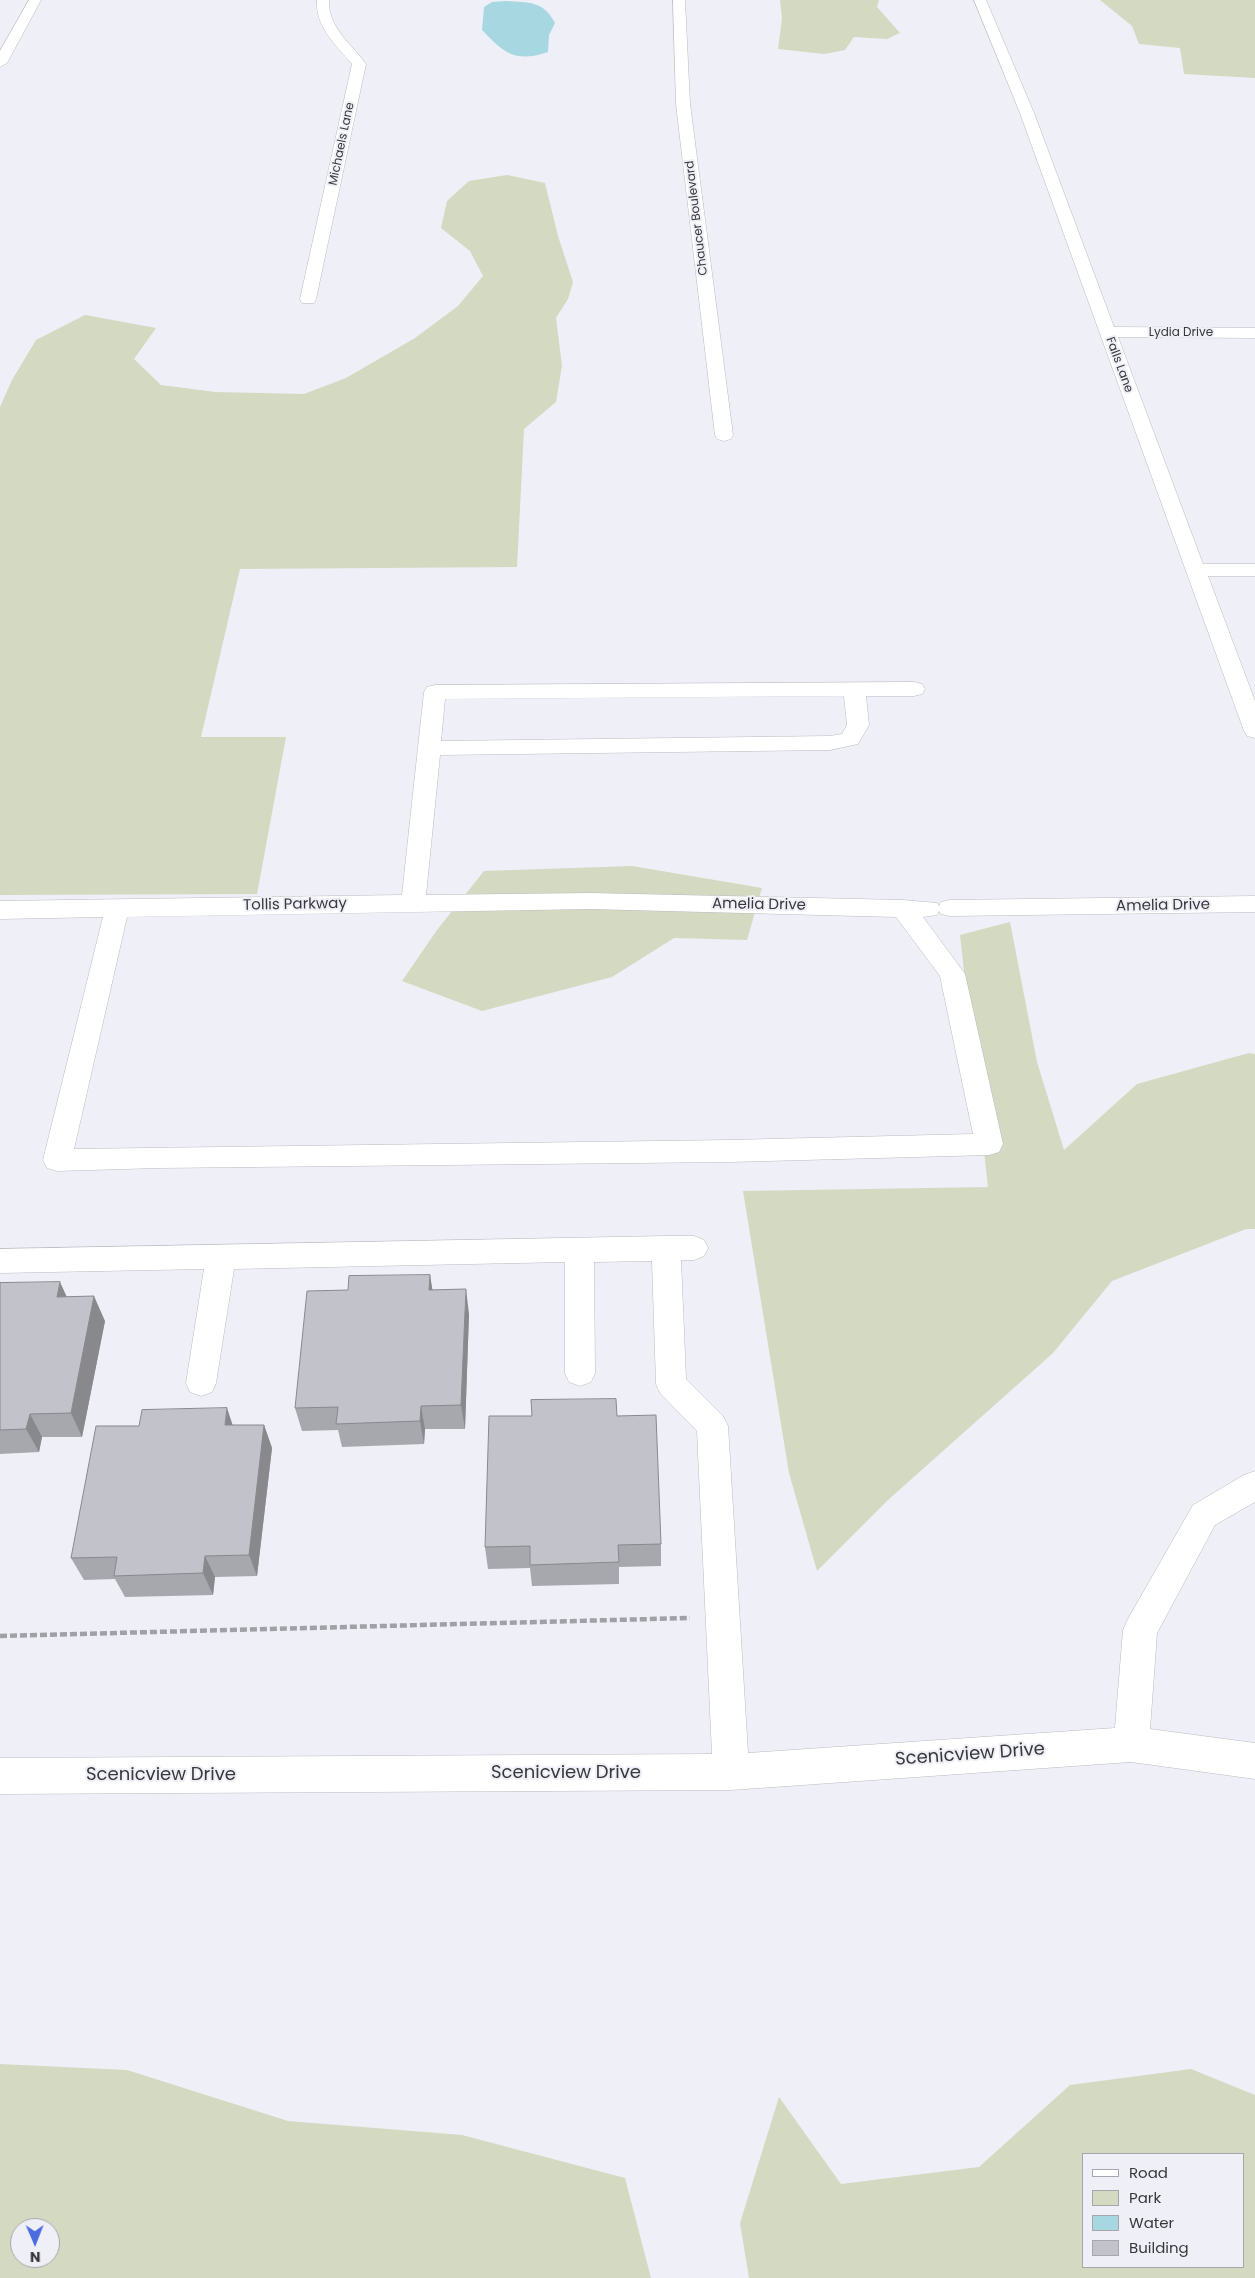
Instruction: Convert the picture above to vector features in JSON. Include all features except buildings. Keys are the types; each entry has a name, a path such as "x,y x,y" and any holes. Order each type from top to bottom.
{"street":[{"path":"0,63 35,0"},
{"name":"Michaels Lane","path":"308,300 359,64 324,20 321,9 323,0"},
{"name":"Chaucer Boulevard","path":"679,0 683,104 724,435"},
{"name":"Falls Lane","path":"980,0 1027,113 1255,731"},
{"name":"Lydia Drive","path":"1107,332 1255,333"},
{"path":"1195,570 1255,570"},
{"path":"413,903 435,692 914,689"},
{"path":"429,748 830,743 850,739 858,724 854,690"},
{"name":"Tollis Parkway","path":"0,910 590,900"},
{"name":"Amelia Drive","path":"590,900 927,908 1255,904"},
{"path":"117,908 57,1160 158,1156 730,1151 989,1144 952,974 927,908"},
{"path":"0,1261 680,1248 672,1384 712,1426 731,1772"},
{"path":"579,1250 580,1373"},
{"path":"201,1383 221,1257"},
{"path":"1131,1744 1140,1630 1204,1515 1255,1485"},
{"name":"Scenicview Drive","path":"0,1776 731,1772 1131,1744 1255,1761"}],"path":[{"path":"0,1636 723,1617"}],"green space":[{"path":"780,0 879,0 877,7 900,33 887,39 854,37 845,50 824,54 778,49 782,19"},
{"path":"1100,0 1255,0 1255,78 1184,74 1180,48 1139,44 1132,26"},
{"path":"507,175 545,183 558,236 573,282 568,299 556,318 562,366 556,402 524,429 517,567 240,569 201,737 286,737 257,894 0,895 0,407 12,380 36,340 85,315 156,328 134,359 161,385 215,392 304,394 346,378 415,338 458,306 483,276 470,251 441,228 447,201 469,181"},
{"path":"632,866 762,888 747,940 674,938 612,977 482,1011 402,981 437,930 484,871"},
{"path":"1010,922 1037,1062 1064,1150 1137,1084 1249,1053 1255,1054 1255,1229 1246,1229 1112,1281 1053,1353 888,1500 817,1571 789,1473 743,1191 988,1187 960,935"},
{"path":"0,2064 127,2070 288,2121 462,2135 625,2178 651,2278 0,2278"},
{"path":"1191,2069 1255,2095 1255,2278 749,2278 740,2223 779,2097 841,2184 979,2167 1070,2085"}],"water":[{"path":"506,1 535,4 546,10 555,23 549,35 548,52 527,56 511,54 497,45 482,30 484,7 492,2"}]}
